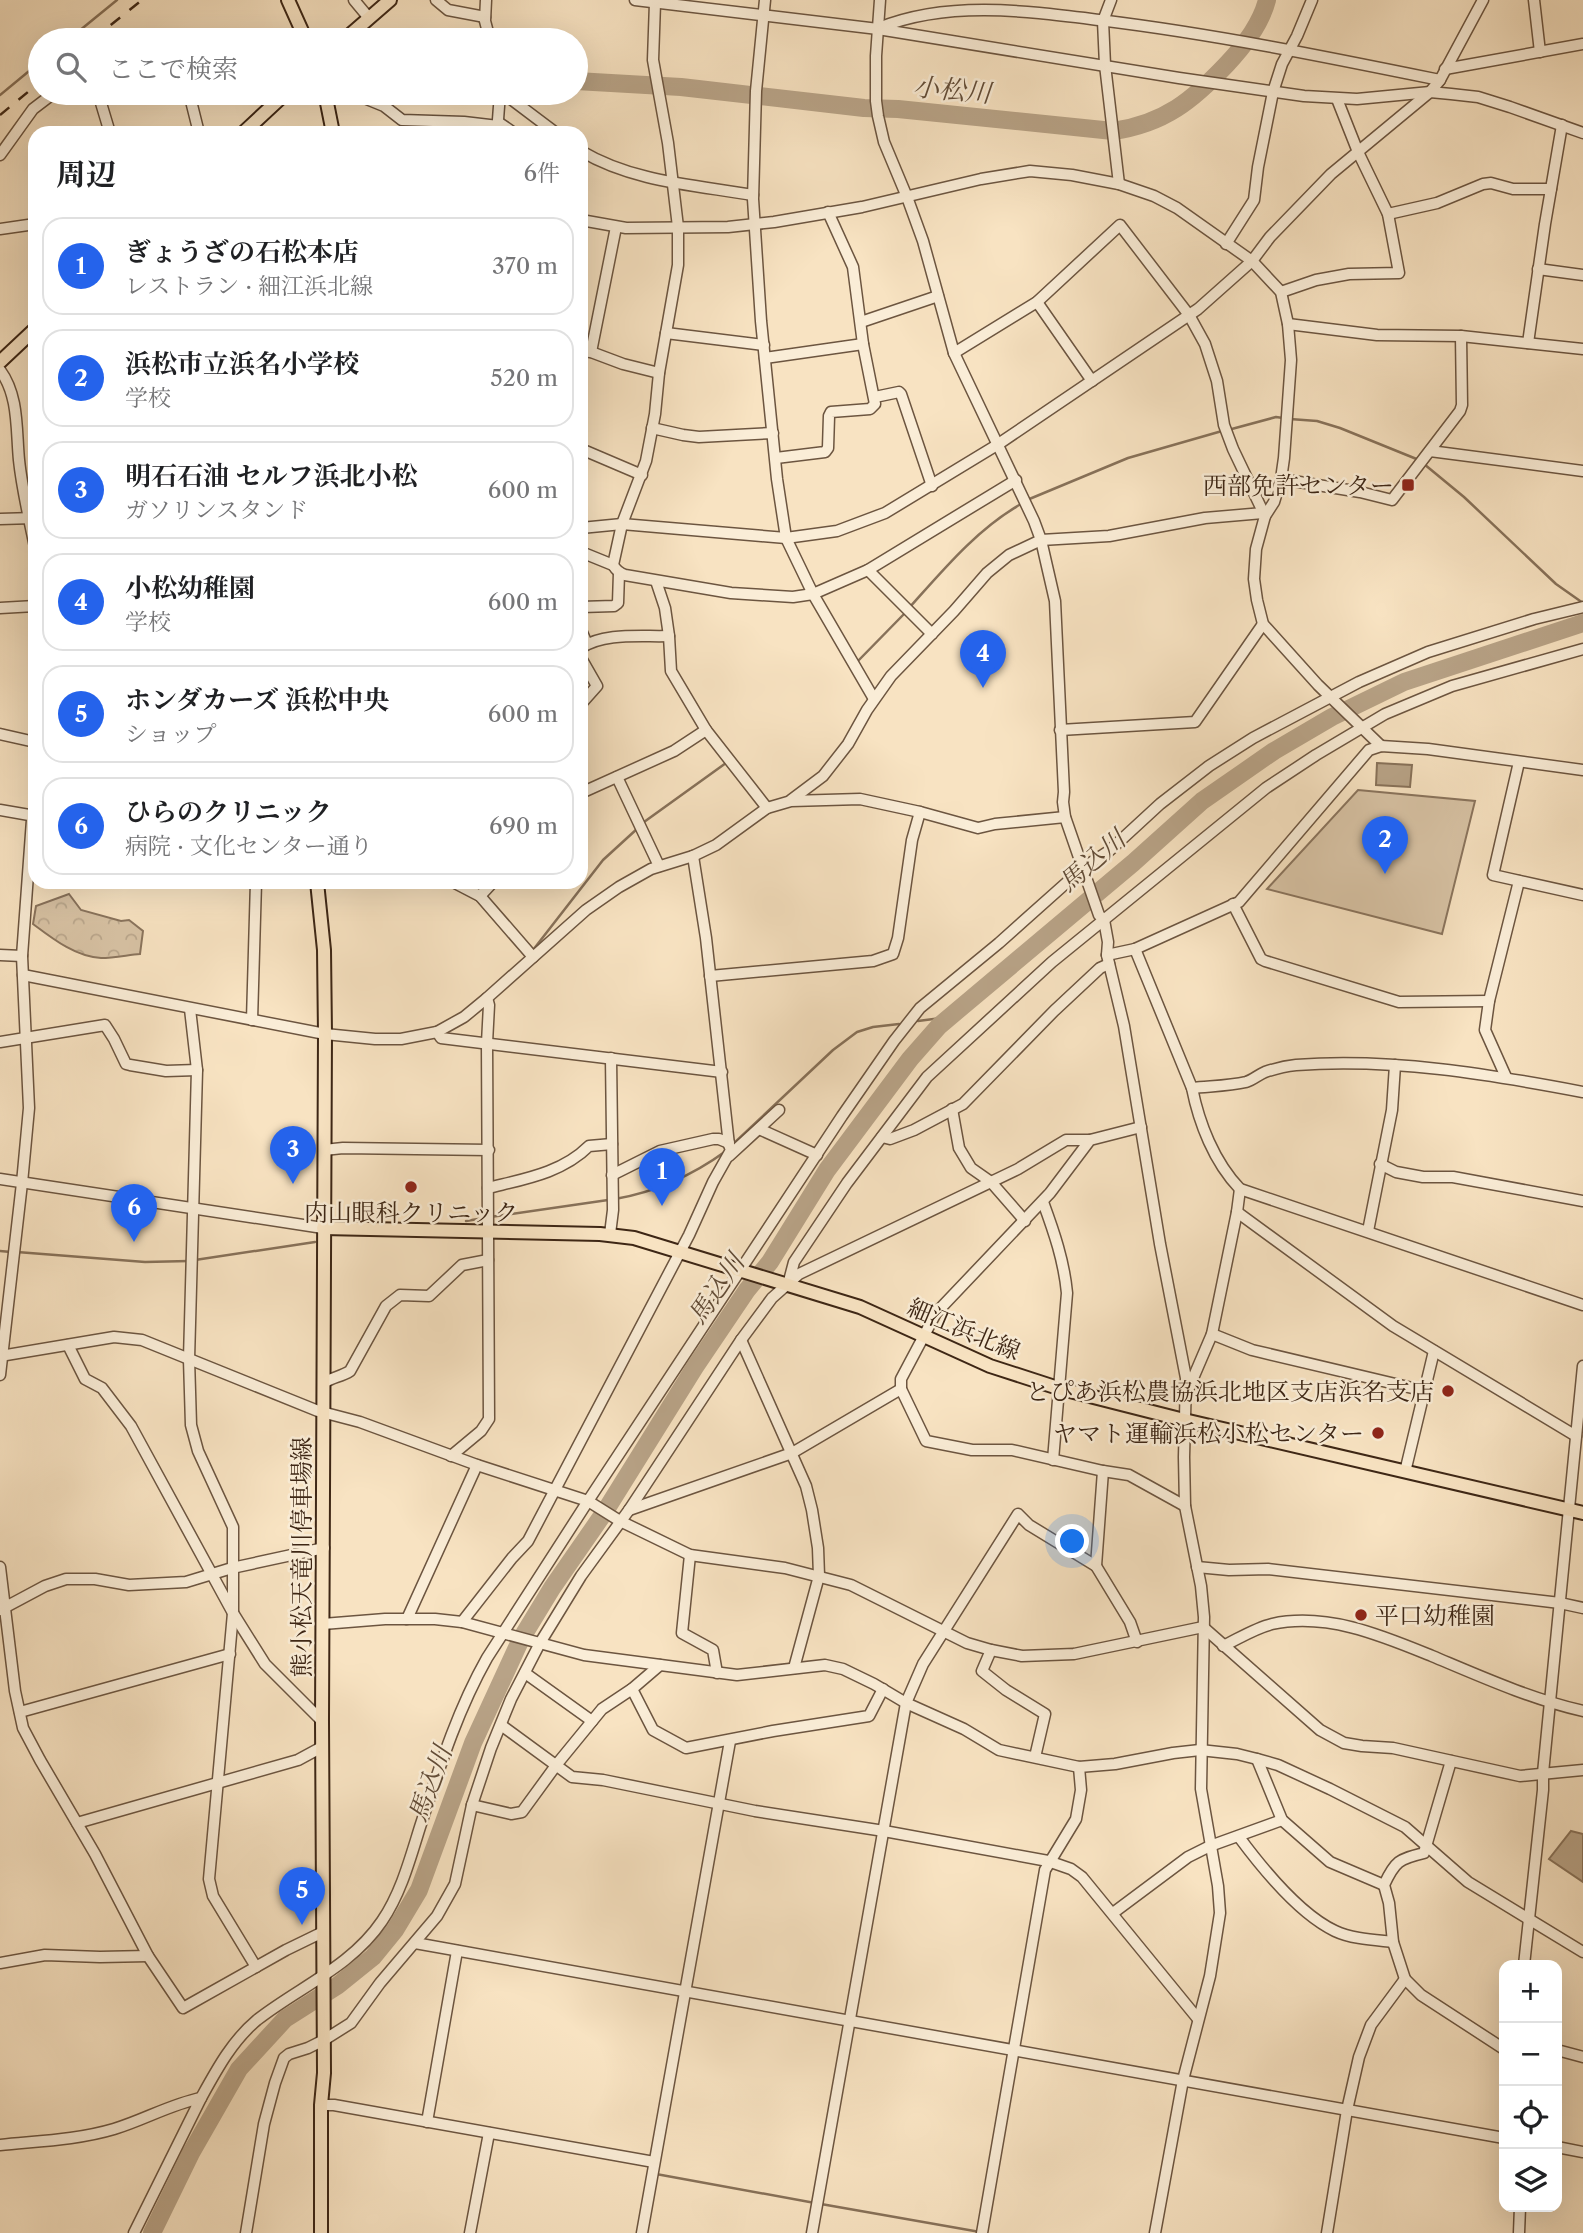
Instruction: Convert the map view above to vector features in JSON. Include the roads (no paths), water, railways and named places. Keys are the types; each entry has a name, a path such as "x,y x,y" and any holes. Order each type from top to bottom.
{"main road":[{"path":"288,0 301,28"},
{"path":"358,28 390,0"},
{"path":"251,126 273,105"},
{"path":"327,105 332,126"},
{"path":"1,360 28,335"},
{"name":"熊小松天竜川停車場線","path":"320,889 325,1034 322,1721 324,2073 321,2105 321,2233"},
{"path":"323,1228 488,1223 610,1234 634,1238 742,1272"},
{"name":"細江浜北線","path":"742,1272 860,1307 990,1366 1058,1388 1583,1513"}],"street":[{"path":"354,0 369,18"},
{"path":"436,0 452,11 485,18"},
{"path":"486,0 487,28"},
{"path":"635,0 878,29 1273,92 1337,99 1430,92 1478,97 1583,133"},
{"path":"765,0 756,96 753,195 761,321 786,538 813,594 874,699"},
{"path":"880,0 876,101 884,142 923,241 954,353 1016,480 1041,540 1055,601 1065,817 1108,942 1108,959 1124,1026 1187,1392 1184,1420 1185,1506 1202,1596 1205,1647 1201,1789 1218,1886 1220,1913 1210,1976 1183,2080 1155,2233"},
{"path":"1111,0 1103,21 1105,65 1119,184"},
{"path":"1226,244 1254,200 1273,92 1312,0"},
{"path":"588,527 622,524 786,538 827,533 857,525 885,513 932,486 1189,315 1226,286 1252,261 1299,206 1357,152 1430,92 1440,80 1483,0"},
{"path":"1534,0 1540,52"},
{"path":"588,607 614,606 618,603 616,569 622,524 642,475 678,265 678,227 668,143 653,60 655,3"},
{"path":"878,29 929,14 1007,9 1027,5 1103,21 1144,24 1236,40 1440,80"},
{"path":"1445,69 1583,44"},
{"path":"1281,292 1316,280 1349,274 1399,273 1388,214 1357,152 1337,99"},
{"path":"0,155 37,105"},
{"path":"102,105 108,126"},
{"path":"192,105 198,126"},
{"path":"382,105 402,120 488,126"},
{"path":"498,126 500,105"},
{"path":"518,105 546,126"},
{"path":"447,126 448,122"},
{"path":"1528,343 1562,125"},
{"path":"588,155 598,161 644,178 753,195"},
{"path":"588,221 616,227 728,227 755,224 907,197 981,179 1030,172 1072,174 1119,184 1154,196 1177,208 1252,261 1281,292 1288,324 1290,360 1286,425 1281,479 1274,502 1264,515 1256,549 1254,579 1257,600 1263,624 1330,697 1381,746"},
{"path":"1388,214 1437,204 1483,184 1491,183 1513,189 1551,189"},
{"path":"776,458 827,451 828,416 831,412 870,409 875,404 863,344 853,267 828,212"},
{"path":"0,229 28,225"},
{"path":"954,353 1037,302 1120,225 1189,315 1205,344 1213,362 1224,425 1264,515"},
{"path":"588,343 616,227"},
{"path":"1538,269 1583,275"},
{"path":"860,322 938,296"},
{"path":"1037,302 1092,380"},
{"path":"1288,324 1377,335 1461,336 1583,349"},
{"path":"666,333 764,345"},
{"path":"1281,479 1392,500 1460,411 1461,336"},
{"path":"765,358 863,344"},
{"path":"588,352 659,373"},
{"path":"1,360 13,397 19,460 28,497"},
{"path":"874,397 901,394 932,486"},
{"path":"652,428 699,437 773,433"},
{"path":"588,452 642,475"},
{"path":"1428,454 1583,471"},
{"path":"588,555 616,569 656,581 731,593 793,597 813,594 868,570 1016,480"},
{"path":"790,801 823,776 848,744 891,676 975,589 987,573 1009,555 1041,540 1109,536 1205,518 1264,515"},
{"path":"0,519 28,517"},
{"path":"868,570 932,634"},
{"path":"656,581 665,608 671,671 706,730 766,808"},
{"path":"0,608 28,606"},
{"path":"134,2233 223,2059 256,2021 324,1980 381,1923 393,1902 472,1684 817,1155 894,1041 920,1008 1109,851 1160,804 1209,766 1252,738 1330,697 1428,652 1534,619 1583,607"},
{"path":"1060,730 1195,722 1263,624"},
{"path":"588,645 620,638 669,636"},
{"path":"784,1284 794,1262 847,1183 908,1101 936,1069 1101,918 1266,788 1385,713 1452,686 1583,649"},
{"path":"588,670 597,686 588,696"},
{"path":"588,790 674,751 706,730"},
{"path":"0,734 28,740"},
{"path":"882,1137 890,1139 914,1130 963,1104 1108,959 1239,902 1369,750 1381,746 1428,750 1583,770"},
{"path":"1520,762 1493,875 1583,895"},
{"path":"617,777 659,866"},
{"path":"23,975 325,1034 401,1039 437,1032 464,1017 601,898 659,866 693,856 716,845 766,808 790,801 860,799 978,828 1065,817"},
{"path":"0,810 28,812"},
{"path":"710,976 873,961 893,954 898,938 912,839 920,812"},
{"path":"462,1622 528,1541 689,1235 729,1149 722,1072 693,856"},
{"path":"1506,1077 1485,1030 1489,1001 1519,881"},
{"path":"0,1376 29,1108 22,956 28,884"},
{"path":"252,1020 256,889"},
{"path":"468,889 480,896 533,957"},
{"path":"480,896 486,889"},
{"path":"1233,904 1261,959 1265,961 1399,1002 1489,1001"},
{"path":"1135,949 1192,1088 1196,1108 1210,1144 1240,1189 1583,1305"},
{"path":"0,955 22,956"},
{"path":"451,1456 481,1431 489,1419 487,998"},
{"path":"190,1009 197,1070 189,1359 191,1424 198,1451 233,1527 233,1613 209,1880 211,1891 256,1968"},
{"path":"0,1042 105,1025 126,1063 130,1065 166,1071 197,1070"},
{"path":"437,1032 441,1038 722,1072"},
{"path":"610,1234 611,1058"},
{"path":"1192,1088 1244,1083 1262,1073 1294,1065 1395,1065 1427,1066 1506,1077 1583,1092"},
{"path":"1368,1231 1392,1110 1395,1065"},
{"path":"952,1109 959,1147 971,1168 991,1182 1025,1221"},
{"path":"729,1149 760,1129 779,1110"},
{"path":"246,2233 264,2124 284,2058 308,2048 351,2023 380,1983 437,1916 455,1884 472,1805 501,1725 536,1643 617,1520 629,1510 741,1340 772,1298 784,1284 799,1273 991,1182 1041,1157 1066,1140 1090,1140 1141,1127"},
{"path":"760,1129 817,1155"},
{"path":"612,1175 667,1149 719,1139 729,1149"},
{"path":"1090,1140 1043,1202 936,1313 901,1379 901,1390 926,1441 972,1450 1012,1450 1129,1475 1185,1506"},
{"path":"488,1188 556,1169 583,1153 589,1146 612,1144"},
{"path":"324,1150 489,1150"},
{"path":"1380,1164 1423,1177 1453,1177 1583,1201"},
{"path":"0,1180 323,1228"},
{"path":"1187,1392 1212,1334 1240,1189"},
{"path":"1043,1202 1065,1269 1067,1293 1053,1460"},
{"path":"1237,1212 1393,1326 1576,1436"},
{"path":"324,1383 350,1371 386,1306 400,1295 429,1296 462,1265 488,1260"},
{"path":"1212,1334 1252,1350 1425,1391"},
{"path":"1,1356 114,1337 131,1338 323,1412 360,1422 589,1502 617,1520 690,1555 785,1569 851,1586 967,1643 991,1650 1022,1656 1056,1655 1137,1642 1203,1627"},
{"path":"741,1340 806,1486 812,1510 819,1576 794,1668"},
{"path":"68,1345 85,1379 102,1388 131,1426 233,1613 265,1664 322,1721"},
{"path":"1405,1472 1434,1351"},
{"path":"1524,1960 1583,1366"},
{"path":"629,1510 792,1454 901,1390"},
{"path":"407,1619 477,1465"},
{"path":"1097,1566 1103,1471"},
{"path":"812,2233 906,1703 923,1664 1018,1514 1029,1525 1097,1566 1130,1622 1137,1642"},
{"path":"2,1609 45,1586 66,1579 95,1579 130,1585 186,1581 324,1548"},
{"path":"690,1555 682,1633 713,1650 717,1673"},
{"path":"0,1567 2,1609 23,1728 149,1956 184,2008 323,1932"},
{"path":"1197,1567 1268,1569 1560,1602 1583,1608"},
{"path":"323,1624 407,1619 462,1622 584,1655 717,1673 758,1674 825,1665 843,1669 906,1703 964,1729 999,1750 1079,1767 1200,1750 1257,1759 1278,1765 1405,1827 1468,1882 1583,1952"},
{"path":"1223,1646 1271,1625 1302,1622 1340,1625 1374,1633 1550,1703 1583,1711"},
{"path":"1203,1627 1320,1730 1344,1742 1393,1748 1520,1776 1583,1770"},
{"path":"991,1650 982,1671 1006,1690 1045,1714 1035,1757"},
{"path":"20,1712 230,1654"},
{"path":"472,1805 517,1814 522,1812 602,1709 632,1689 660,1665"},
{"path":"525,1673 592,1721"},
{"path":"632,1689 653,1730 687,1748 869,1716 883,1689"},
{"path":"501,1725 572,1777 604,1780 755,1811 1048,1861 1072,1869 1113,1913 1198,2018"},
{"path":"642,2233 730,1741"},
{"path":"77,1823 298,1760 322,1747"},
{"path":"1257,1759 1282,1820 1330,1863 1384,1885"},
{"path":"1451,1761 1424,1853 1403,1858 1393,1865 1384,1885 1394,1942 1405,1979 1421,1996 1499,2046"},
{"path":"982,2232 1045,1870 1048,1861 1076,1819 1081,1790 1079,1767"},
{"path":"1113,1913 1179,1863 1210,1846 1282,1820"},
{"path":"1239,1837 1278,1886 1321,1923 1338,1932 1394,1942"},
{"path":"415,1943 1499,2137"},
{"path":"427,2122 457,1951"},
{"path":"0,1963 45,1955 149,1956"},
{"path":"1327,2233 1347,2110 1359,2057 1371,2025 1405,1979"},
{"path":"1562,2051 1583,2057"},
{"path":"0,2145 65,2139 109,2130 183,2102 201,2098"},
{"path":"321,2105 334,2105 654,2162"},
{"path":"470,2233 489,2133"},
{"path":"1562,2148 1583,2152"},
{"path":"1519,2233 1520,2212"}],"waterway":[{"path":"83,28 117,0"},
{"name":"小松川","path":"588,82 681,87 864,108 898,109 1113,131 1148,123 1163,116 1202,89 1246,42 1261,18 1267,0"},
{"path":"0,95 28,72"},
{"path":"1228,430 1276,417 1283,418"},
{"path":"1290,419 1317,421 1340,428 1419,460"},
{"path":"1027,500 1128,458 1222,431"},
{"path":"1424,464 1464,497 1556,584 1583,603"},
{"path":"909,608 975,538 1021,504"},
{"path":"856,663 905,613"},
{"name":"馬込川","path":"152,2233 191,2153 239,2069 285,2019 337,1986 373,1957 395,1930 419,1890 473,1743 521,1639 695,1367 747,1290 770,1262 827,1170 910,1059 939,1026 1133,863 1202,801 1274,751 1332,717 1404,682 1583,623"},
{"path":"644,822 726,763"},
{"path":"588,879 603,860 638,828"},
{"path":"533,950 580,889"},
{"path":"918,1021 949,1017"},
{"path":"731,1146 833,1050 857,1032 899,1024"},
{"path":"615,1199 674,1181 726,1151"},
{"path":"490,1217 608,1200"},
{"path":"466,1221 484,1218"},
{"path":"195,1260 315,1242"},
{"path":"0,1251 11,1252"},
{"path":"17,1252 145,1262 189,1261"},
{"path":"656,2174 815,2203"},
{"path":"821,2204 980,2232"}],"railway":[{"path":"107,28 142,0"},
{"path":"0,115 28,92"}],"place":[{"name":"西部免許センター","path":"1408,485"},
{"name":"小松幼稚園","path":"983,688"},
{"name":"浜松市立浜名小学校","path":"1385,874"},
{"name":"明石石油 セルフ浜北小松","path":"293,1184"},
{"name":"内山眼科クリニック","path":"411,1187"},
{"name":"ぎょうざの石松本店","path":"662,1206"},
{"name":"ひらのクリニック","path":"134,1242"},
{"name":"とぴあ浜松農協浜北地区支店浜名支店","path":"1448,1391"},
{"name":"ヤマト運輸浜松小松センター","path":"1378,1433"},
{"name":"平口幼稚園","path":"1361,1615"},
{"name":"ホンダカーズ 浜松中央","path":"302,1925"}]}
